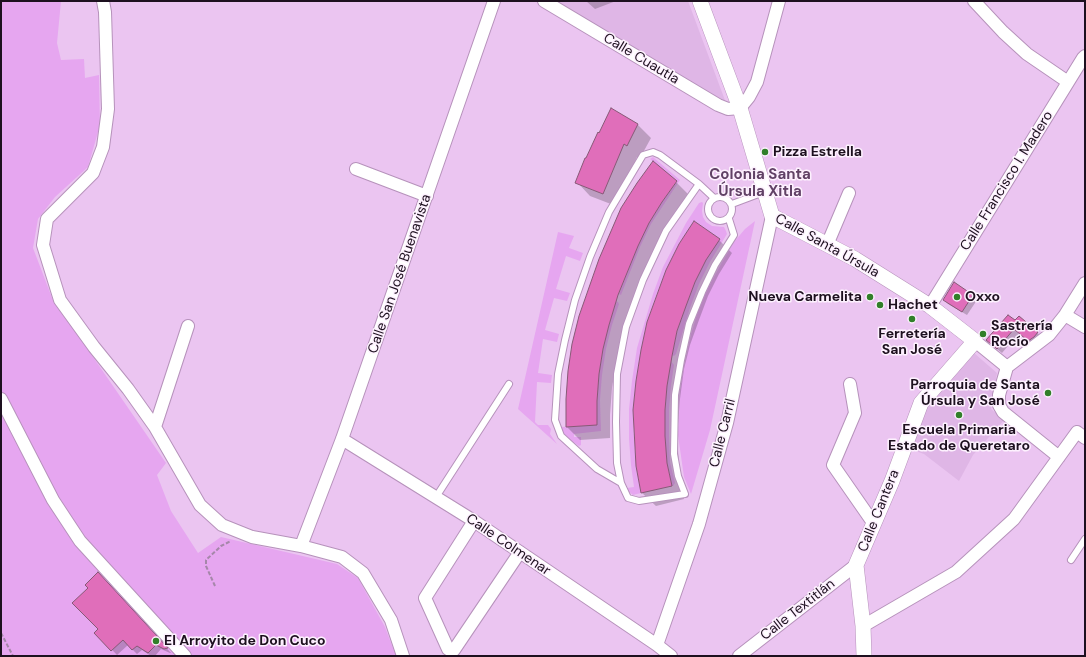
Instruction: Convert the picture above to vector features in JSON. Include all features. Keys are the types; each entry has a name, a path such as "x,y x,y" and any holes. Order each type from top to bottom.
{"street":[{"path":"103,1 105,12 108,109 103,147 93,173 47,219 43,245 60,300 155,427 200,505 222,525 252,537 301,546 342,557 363,573 391,620 403,656"},
{"name":"Calle San José Buenavista","path":"301,546 342,439 494,1"},
{"name":"Calle Cuautla","path":"544,1 718,106 728,109 740,108"},
{"name":"Calle Santa Úrsula","path":"700,1 740,108 772,216 855,259 930,306 1007,367"},
{"path":"740,108 749,97 757,82 779,1"},
{"path":"974,1 1003,32 1027,54 1068,82"},
{"name":"Calle Francisco I. Madero","path":"930,306 1085,56"},
{"path":"356,169 427,196"},
{"path":"827,245 849,193"},
{"name":"Calle Carril","path":"657,645 699,524 727,423 772,216"},
{"path":"1059,457 1003,412 999,405 999,396 1007,367 1049,334 1065,315 1085,283"},
{"path":"1065,315 1085,327"},
{"path":"155,427 188,326"},
{"name":"Calle Cantera","path":"864,656 863,626 856,564 892,481 921,403 975,341"},
{"path":"850,384 855,413 833,465 874,524"},
{"path":"1,399 53,500 80,541 185,656"},
{"path":"863,626 956,572 1014,519 1059,457 1081,435"},
{"name":"Calle Colmenar","path":"342,439 474,521 671,656"},
{"path":"474,521 425,598 448,649 451,651 454,650 520,552"},
{"name":"Calle Textitlán","path":"739,656 856,564"}],"lane":[{"path":"621,483 597,469 560,436 555,420 558,374 564,340 575,300 590,257 609,212 643,155 653,152 660,155 699,184 714,198"},
{"path":"699,184 666,232 643,280 626,327 617,374 616,429 617,463 621,483 628,498 638,501 685,494 678,476 674,454 675,395 681,360 689,324 702,292 734,235 729,219 732,212 732,204 722,197 714,198 708,209 710,217 717,222 729,219"},
{"path":"732,204 764,192"},
{"path":"436,497 510,384"},
{"path":"1071,560 1085,539"}],"path":[{"path":"215,586 206,566 206,560 221,546 233,540 241,532"},
{"path":"1,633 13,656"}],"shaded area":[{"path":"1,1 61,1 57,43 61,60 84,59 85,78 99,75 100,125 88,167 55,197 38,219 33,248 54,303 166,463 157,475 171,511 198,553 221,537 337,564 358,578 385,627 396,656 1,656"},
{"path":"549,1 688,1 726,103"},
{"path":"653,157 680,180 651,224 621,295 619,294 649,223 677,182 650,159"},
{"path":"702,202 703,217 706,222 712,226 724,227 727,234 699,284 676,354 674,356 672,355 677,332 695,282 719,239 694,221 679,244 666,270 656,296 647,322 636,381 633,410 634,438 636,466 641,493 633,495 627,488 634,487 629,439 629,409 637,348 653,294 663,267 686,223 699,203"},
{"path":"755,221 710,430 691,494 684,477 678,435 680,390 691,334 698,311 721,264 734,242 745,229"},
{"path":"558,232 574,236 569,248 583,253 580,261 566,256 556,289 570,293 567,301 554,298 545,330 559,334 557,342 543,339 538,373 552,375 551,383 537,382 535,422 538,425 548,425 551,429 550,434 557,444 518,409"},
{"path":"616,301 619,304 606,349 602,375 600,400 601,431 574,434 574,437 581,437 581,445 579,446 561,433 561,427 597,425 599,374 603,349"},
{"name":"Escuela Primaria Estado de Queretaro","path":"974,353 997,373 991,409 1004,420 973,455 959,481 924,454 910,449 925,404"},
{"path":"671,361 674,365 669,410 669,435 670,462 675,483 673,486 667,463 665,436 665,410"}],"building":[{"path":"611,108 638,124 627,146 624,144 603,194 575,183 585,158"},
{"path":"653,161 677,181 649,223 618,295 603,349 599,374 597,425 566,427 568,371 572,344 579,316 599,259 621,208"},
{"path":"694,221 720,239 706,260 695,282 677,331 672,356 667,386 665,436 667,463 672,486 641,493 636,466 633,410 641,350 647,322 666,270 679,244"},
{"name":"Oxxo","path":"954,282 973,295 962,312 943,300"},
{"path":"1008,315 1015,320 1019,316 1038,332 1028,341 1014,329 997,349 986,340"},
{"path":"98,572 168,648 164,649 156,645 148,653 137,646 132,650 123,640 111,651 94,633 98,629 72,603 88,588 85,585"}],"place":[{"name":"Pizza Estrella","path":"765,152"},
{"name":"Nueva Carmelita","path":"870,297"},
{"name":"Oxxo","path":"957,297"},
{"name":"Hachet","path":"880,305"},
{"name":"Ferretería San José","path":"912,319"},
{"name":"Sastrería Rocío","path":"983,334"},
{"name":"Parroquia de Santa Úrsula y San José","path":"1048,393"},
{"name":"Escuela Primaria Estado de Queretaro","path":"959,415"},
{"name":"El Arroyito de Don Cuco","path":"156,641"}],"district":[{"name":"Colonia Santa Úrsula Xitla","path":"760,184"}]}
